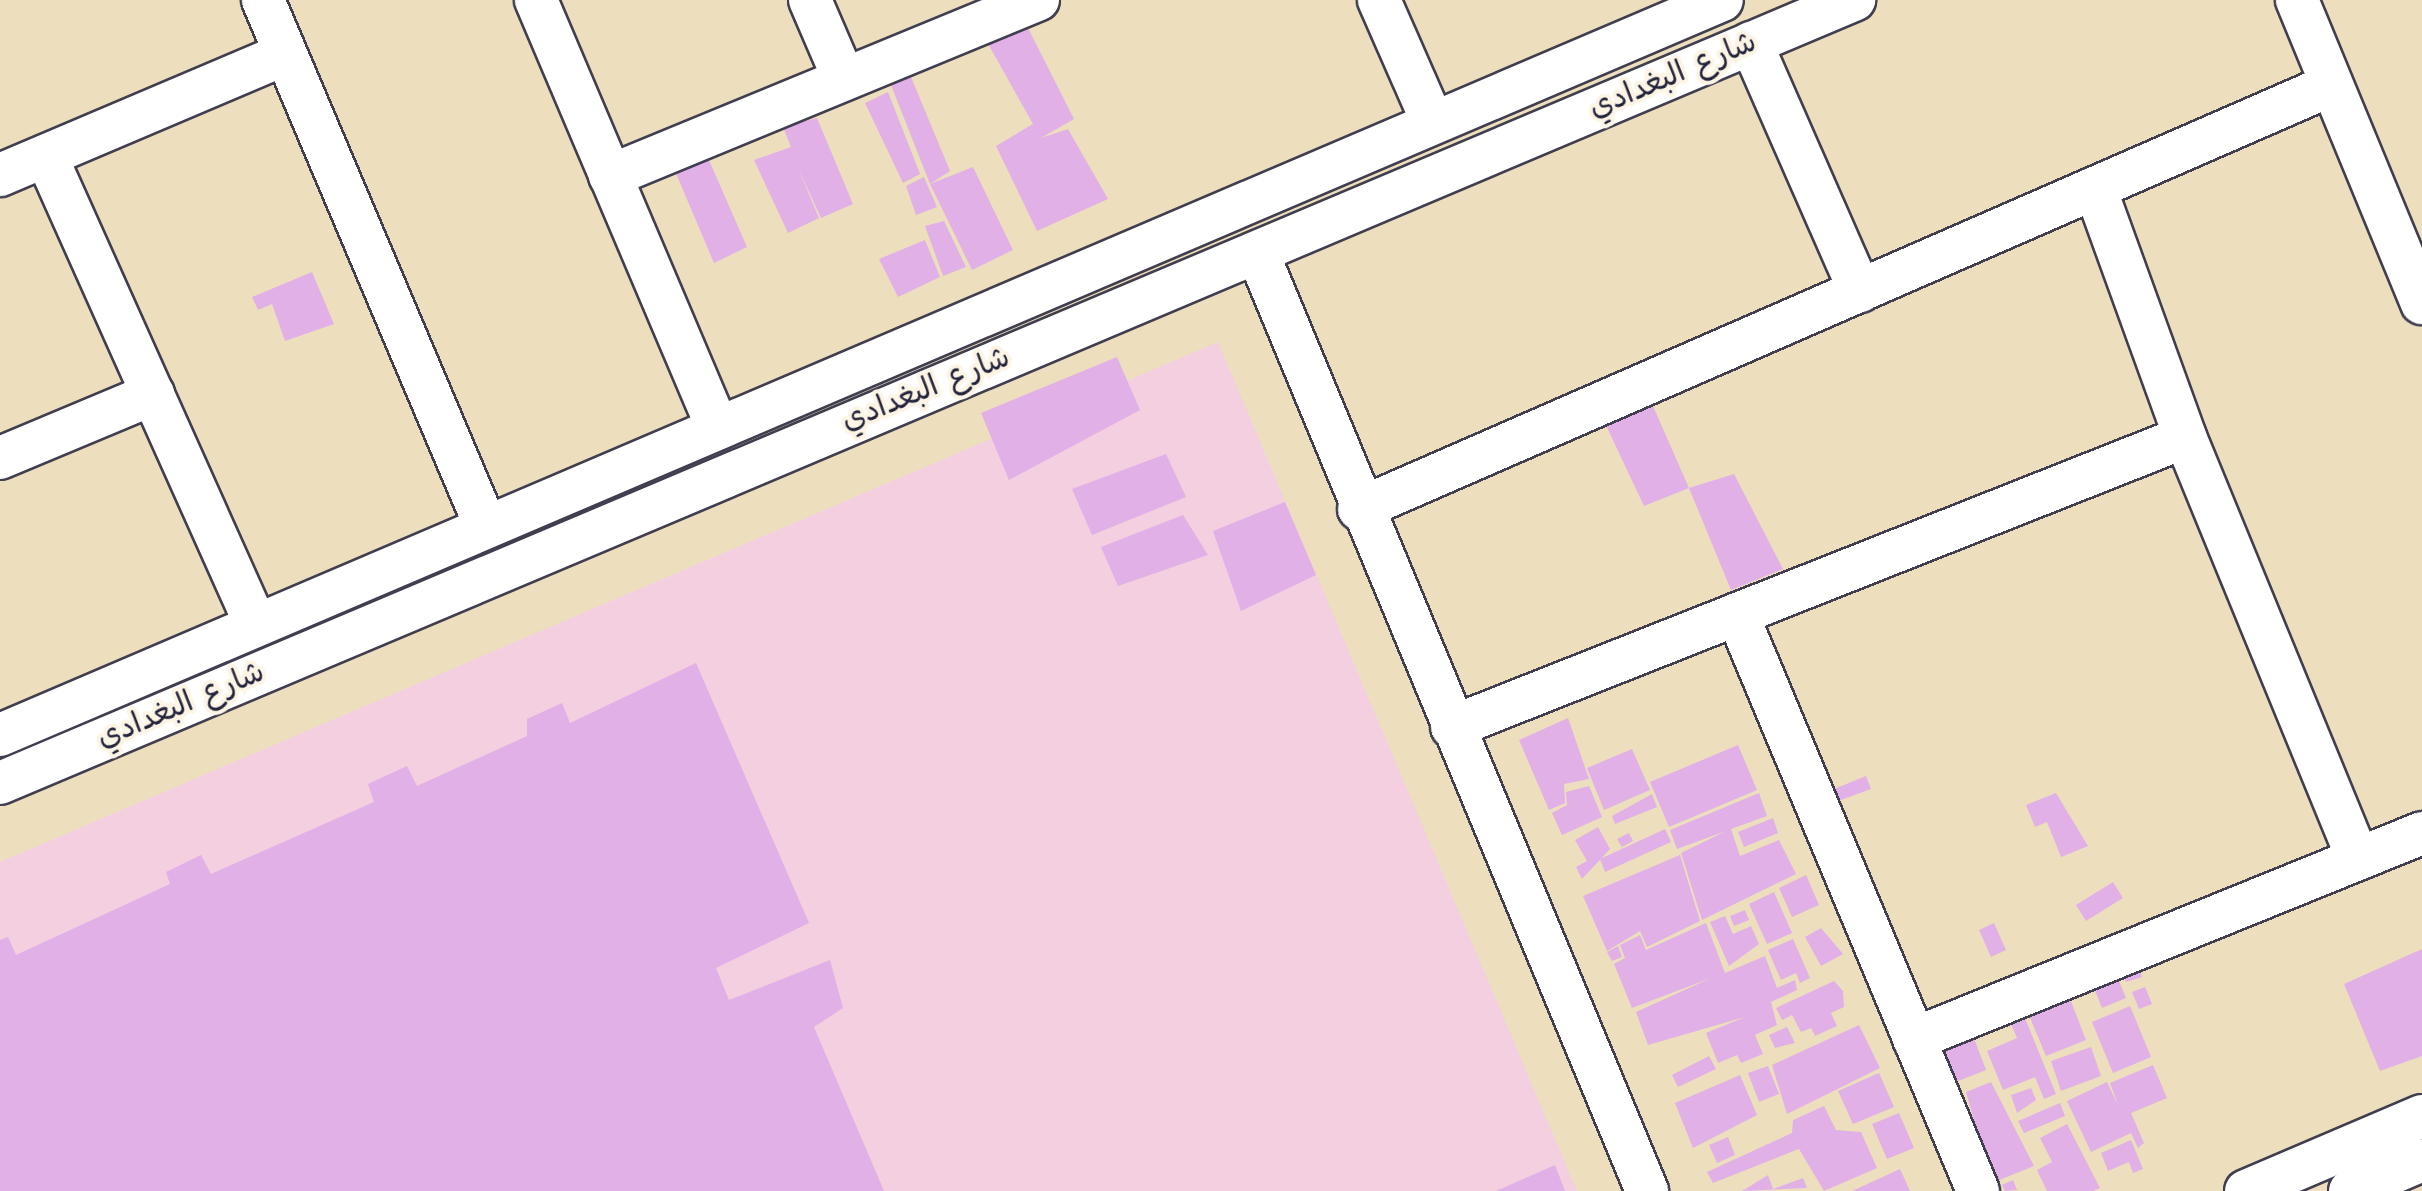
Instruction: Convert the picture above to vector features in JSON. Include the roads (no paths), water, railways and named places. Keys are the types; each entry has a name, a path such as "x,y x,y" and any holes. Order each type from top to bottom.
{"street":[{"path":"262,0 486,527"},
{"path":"536,0 718,428"},
{"path":"810,0 844,80"},
{"path":"610,176 1038,0"},
{"path":"1379,0 1433,123"},
{"name":"شارع البغدادي","path":"0,735 1565,66 1659,12 1722,0"},
{"name":"شارع البغدادي","path":"1,770 81,749 1854,0"},
{"path":"2297,0 2422,302"},
{"path":"1751,44 1860,291"},
{"path":"0,175 286,54"},
{"path":"1565,66 1559,94 1580,115"},
{"path":"1359,509 2332,85"},
{"path":"1507,91 1530,106 1525,138"},
{"path":"46,156 256,625"},
{"path":"2096,188 2185,437 2358,859"},
{"path":"1258,254 1359,509 1647,1191"},
{"path":"0,458 153,394"},
{"path":"1452,727 2185,437"},
{"path":"1737,614 1978,1191"},
{"path":"62,708 59,734 81,749"},
{"path":"1914,1039 2422,833"},
{"path":"2246,1191 2422,1116"},
{"path":"2350,1191 2422,1160"}]}
